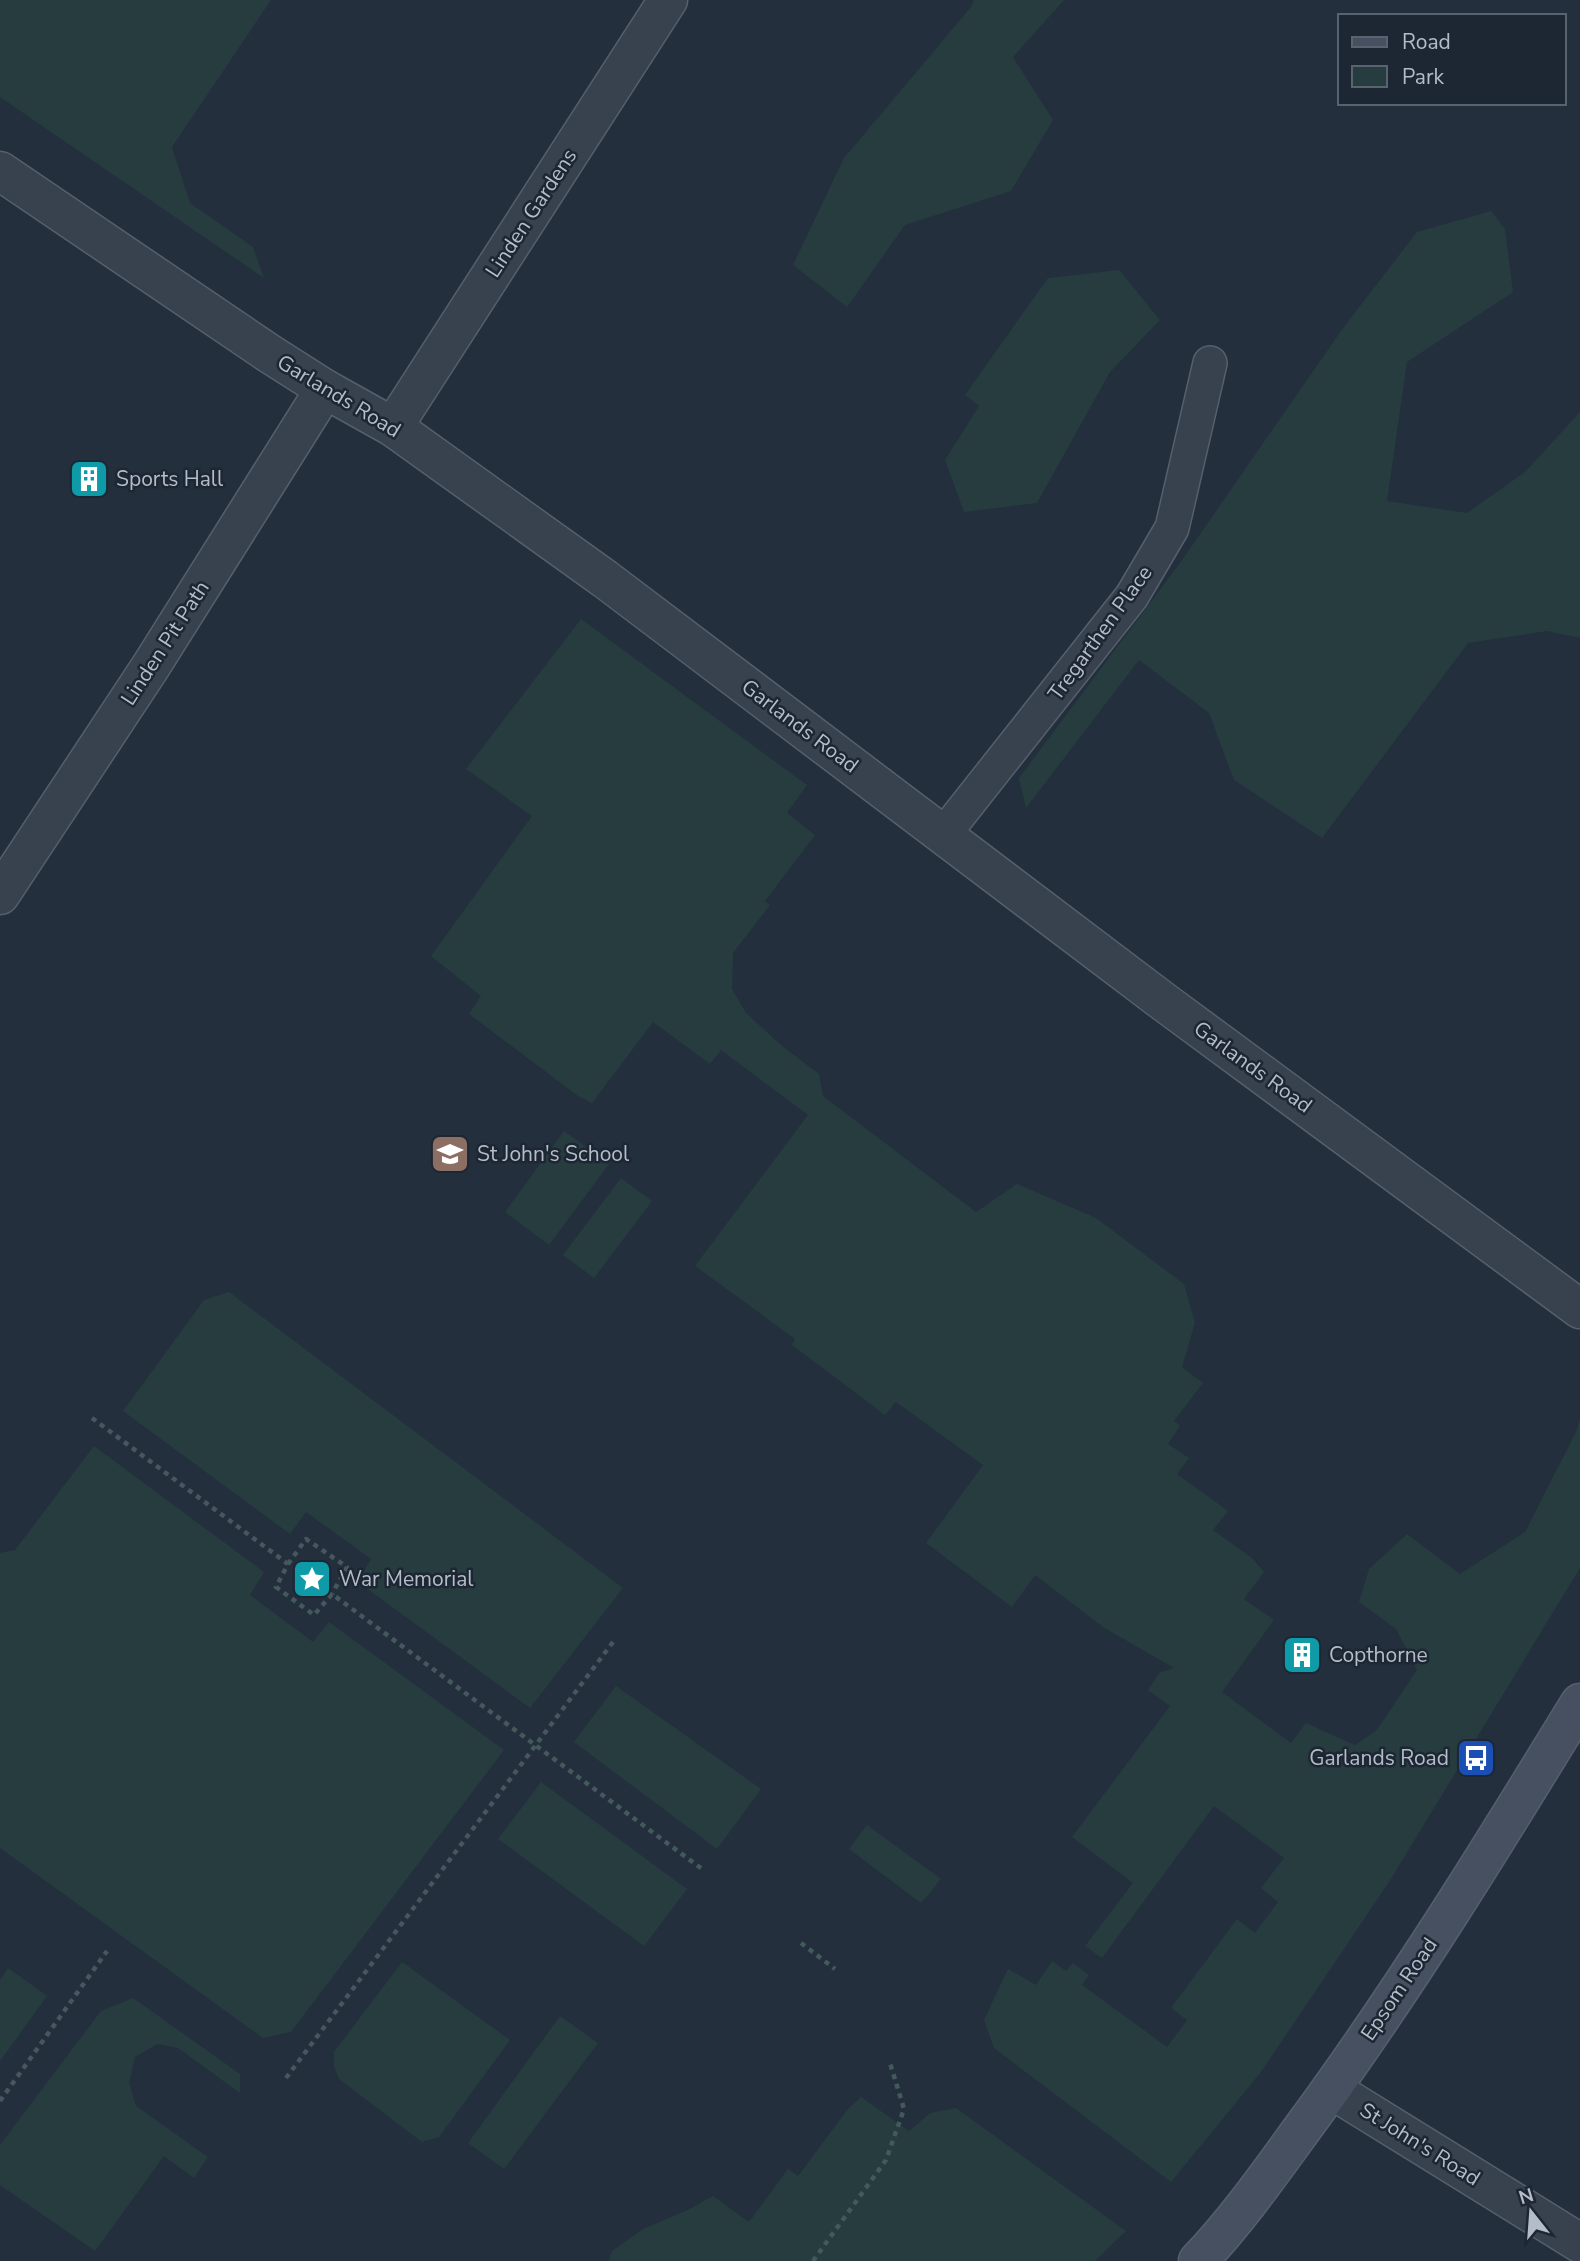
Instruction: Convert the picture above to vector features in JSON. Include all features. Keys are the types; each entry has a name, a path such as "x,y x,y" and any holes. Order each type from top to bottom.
{"main road":[{"name":"Epsom Road","path":"1198,2261 1252,2197 1400,1989 1580,1703"}],"street":[{"name":"Linden Gardens","path":"393,426 668,0"},
{"name":"Garlands Road","path":"0,172 208,313 326,389 393,426 605,579 1186,1018 1580,1309"},
{"name":"Linden Pit Path","path":"0,895 151,666 326,389"},
{"name":"St John's Road","path":"1331,2089 1580,2243"}],"lane":[{"name":"Tregarthen Place","path":"944,834 1132,596 1171,528 1210,363"}],"path":[{"path":"92,1418 288,1564"},
{"path":"306,1539 346,1567 331,1594 314,1615 276,1587 306,1539"},
{"path":"331,1594 702,1869"},
{"path":"286,2078 615,1638"},
{"path":"801,1943 835,1969"},
{"path":"0,2101 107,1951"},
{"path":"813,2261 886,2160 904,2109 890,2063"}],"green space":[{"path":"0,0 271,0 172,147 190,203 253,247 264,278 0,97"},
{"path":"974,0 1064,0 1013,57 1053,120 1011,191 905,225 847,307 793,265 844,158 971,7"},
{"path":"1491,211 1505,229 1513,292 1407,362 1387,501 1467,513 1525,472 1580,412 1580,638 1547,631 1468,643 1322,838 1234,780 1209,713 1139,660 1026,808 1019,778 1180,563 1343,328 1417,232"},
{"path":"1119,270 1160,320 1110,372 1037,503 964,512 945,460 979,406 965,395 1048,278"},
{"path":"581,619 807,785 787,813 815,835 765,901 770,905 733,953 732,989 746,1013 782,1046 819,1074 823,1096 976,1212 1017,1184 1096,1218 1184,1284 1195,1323 1182,1367 1203,1383 1174,1421 1180,1426 1168,1444 1189,1458 1177,1474 1228,1511 1213,1530 1252,1558 1264,1572 1244,1599 1274,1620 1222,1692 1291,1743 1306,1723 1355,1745 1377,1730 1417,1670 1396,1629 1359,1602 1369,1569 1407,1534 1460,1574 1525,1532 1580,1419 1580,1568 1389,1882 1261,2072 1171,2182 994,2048 984,2020 1008,1969 1036,1985 1052,1961 1066,1971 1073,1963 1089,1975 1082,1985 1167,2047 1187,2020 1171,2008 1237,1919 1255,1933 1278,1902 1261,1888 1284,1858 1214,1806 1102,1958 1085,1946 1133,1883 1072,1837 1170,1706 1148,1690 1159,1673 1174,1668 1103,1627 1035,1575 1012,1607 926,1543 983,1465 896,1402 885,1415 792,1345 795,1339 695,1266 808,1115 721,1050 710,1064 653,1022 592,1103 578,1096 469,1014 481,996 431,956 532,816 466,769"},
{"path":"564,1131 609,1164 549,1245 505,1212"},
{"path":"621,1178 652,1201 594,1278 563,1255"},
{"path":"229,1292 623,1588 530,1708 358,1582 371,1559 306,1512 290,1534 123,1411 204,1300"},
{"path":"94,1446 264,1572 250,1595 313,1642 329,1622 504,1750 291,2032 263,2038 0,1848 0,1553 15,1550"},
{"path":"616,1686 761,1789 717,1849 574,1742"},
{"path":"541,1782 687,1889 644,1946 498,1839"},
{"path":"867,1825 941,1879 921,1903 849,1849"},
{"path":"402,1962 510,2040 439,2137 422,2142 339,2079 334,2066 334,2052"},
{"path":"8,1968 47,1996 0,2061 0,1980"},
{"path":"133,1998 240,2074 240,2093 178,2048 157,2044 135,2057 129,2083 136,2106 208,2157 194,2178 164,2156 95,2251 0,2185 0,2145 101,2011"},
{"path":"560,2016 598,2043 504,2169 468,2143"},
{"path":"861,2097 909,2131 930,2113 956,2108 1126,2231 1095,2261 609,2261 612,2251 643,2229 713,2196 749,2222 788,2169 798,2176 848,2109"}],"place":[{"name":"Sports Hall","path":"89,479"},
{"name":"St John's School","path":"450,1154"},
{"name":"War Memorial","path":"312,1579"},
{"name":"Copthorne","path":"1302,1655"},
{"name":"Garlands Road","path":"1476,1758"}]}
